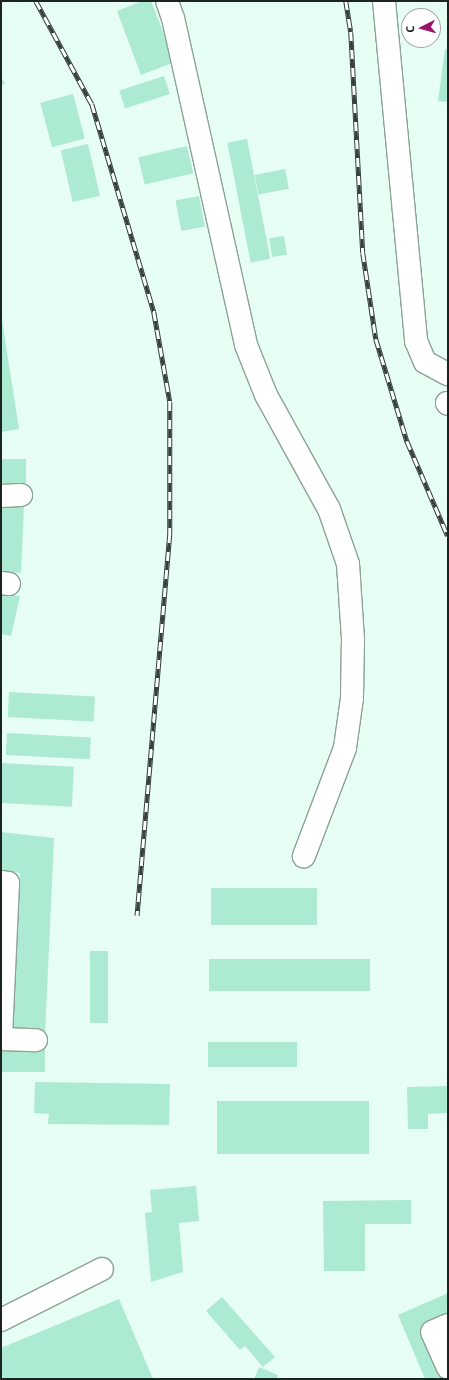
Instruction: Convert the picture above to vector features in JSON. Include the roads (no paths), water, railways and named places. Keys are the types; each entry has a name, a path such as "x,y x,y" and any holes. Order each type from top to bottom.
{"lane":[{"path":"167,1 175,25 246,345 266,394 329,509 348,564 352,639 352,698 345,748 304,856"},
{"path":"384,1 416,341 425,362 448,374"},
{"path":"1,882 8,883 1,1039 36,1040"},
{"path":"1,1320 102,1269"},
{"path":"448,1325 432,1332 448,1368"}],"railway":[{"path":"36,1 92,104 154,312 170,402 170,534 137,916"},
{"path":"346,1 351,32 363,253 376,339 407,441 448,536"}]}
